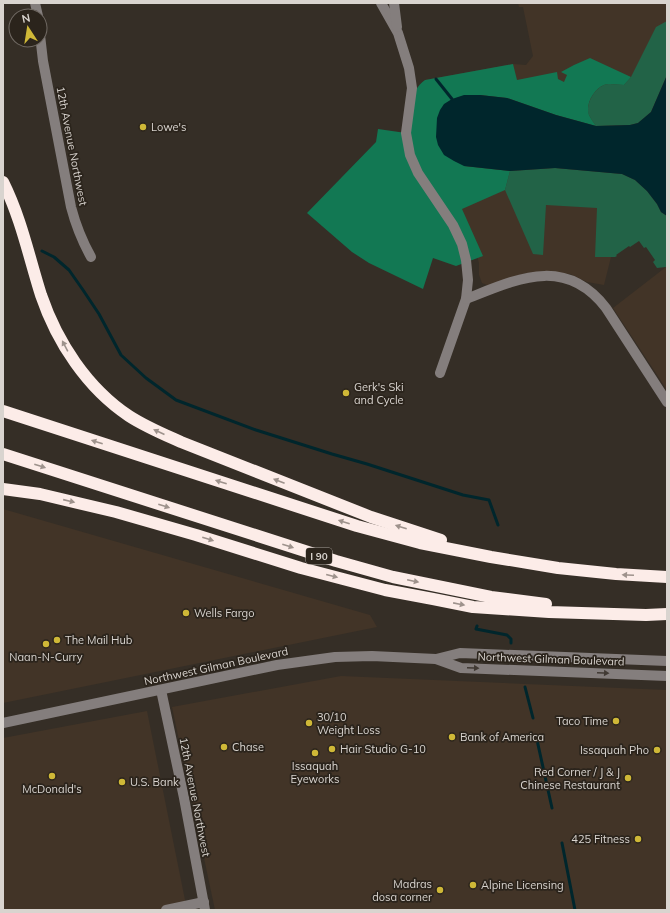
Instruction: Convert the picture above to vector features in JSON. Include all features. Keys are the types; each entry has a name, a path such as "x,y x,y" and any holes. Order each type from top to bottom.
{"highway":[{"path":"3,182 18,218 51,320 70,354 92,384 124,412 153,430 270,478 371,517 491,557"},
{"path":"3,411 357,526 420,543 558,568 616,574 667,577"},
{"name":"I 90","path":"3,454 322,557 393,577 491,597 646,615 667,614"},
{"path":"3,489 40,494 116,512 301,568 385,590 473,607 549,612 646,615"}],"street":[{"path":"381,3 398,33"},
{"path":"394,3 398,33 406,57 412,88 406,133 410,155 418,173 453,224 462,244 466,260 466,299 440,373"},
{"name":"12th Avenue Northwest","path":"42,48 71,207 76,227 83,244 91,257"},
{"path":"466,299 530,277 561,277 581,284 596,296 606,308 667,402"},
{"name":"Northwest Gilman Boulevard","path":"3,723 277,665 335,657 372,656 436,659 460,653 667,661"},
{"name":"Northwest Gilman Boulevard","path":"436,659 461,668 667,676"},
{"name":"12th Avenue Northwest","path":"161,690 184,798 204,906"},
{"path":"166,910 204,906"}],"shaded area":[{"path":"518,3 667,3 667,390 613,308 666,267 664,256 651,236 615,248 611,257 604,285 587,282 570,274 547,272 526,273 490,286 482,283 479,275 479,263 473,241 419,130 425,80 513,64 526,65 533,56 523,7 519,7"},
{"path":"3,509 370,615 377,627 3,703"},
{"path":"341,676 667,690 667,910 215,910 172,707"},
{"path":"147,711 187,910 3,910 3,738"}],"green space":[{"path":"667,21 667,75 651,112 638,123 630,125 596,126 588,111 591,98 600,87 606,84 624,85 631,77 656,27"},
{"path":"590,58 631,77 624,85 606,84 600,87 591,97 588,111 596,126 556,115 507,98 464,95 464,166 510,171 505,190 462,209 483,256 456,266 433,258 423,289 369,263 352,252 307,213 376,142 378,129 406,133 409,111 413,97 416,90 425,80 513,64 517,80 557,72 558,79 564,82 567,75 561,72"},
{"path":"555,168 622,174 635,180 647,191 661,212 667,216 666,267 657,268 653,262 655,260 646,247 644,248 639,241 630,247 629,246 615,257 595,257 597,208 546,205 543,255 533,254 505,190 510,171"}],"water":[{"path":"667,75 667,216 661,212 647,191 635,180 622,174 555,168 510,171 464,166 444,155 438,145 436,137 437,118 440,110 444,104 452,99 464,95 507,98 556,115 596,126 630,125 638,123 651,112"}],"waterway":[{"path":"436,79 452,99"},
{"path":"42,251 54,257 69,270 99,314 121,355 146,378 176,400 256,430 463,495 489,500 498,525"},
{"path":"477,626 476,629 507,635 511,639 511,643"},
{"path":"525,687 533,718"},
{"path":"537,740 552,808"},
{"path":"562,843 575,910"}],"place":[{"name":"Lowe's","path":"143,127"},
{"name":"Gerk's Ski and Cycle","path":"346,393"},
{"name":"Wells Fargo","path":"186,613"},
{"name":"The Mail Hub","path":"57,640"},
{"name":"Naan-N-Curry","path":"46,644"},
{"name":"Taco Time","path":"616,721"},
{"name":"30/10 Weight Loss","path":"309,723"},
{"name":"Bank of America","path":"452,737"},
{"name":"Chase","path":"224,747"},
{"name":"Hair Studio G-10","path":"332,749"},
{"name":"Issaquah Pho","path":"657,750"},
{"name":"Issaquah Eyeworks","path":"315,753"},
{"name":"McDonald's","path":"52,776"},
{"name":"Red Corner / J & J Chinese Restaurant","path":"628,778"},
{"name":"U.S. Bank","path":"122,782"},
{"name":"425 Fitness","path":"638,839"},
{"name":"Alpine Licensing","path":"473,885"},
{"name":"Madras dosa corner","path":"440,890"}]}
